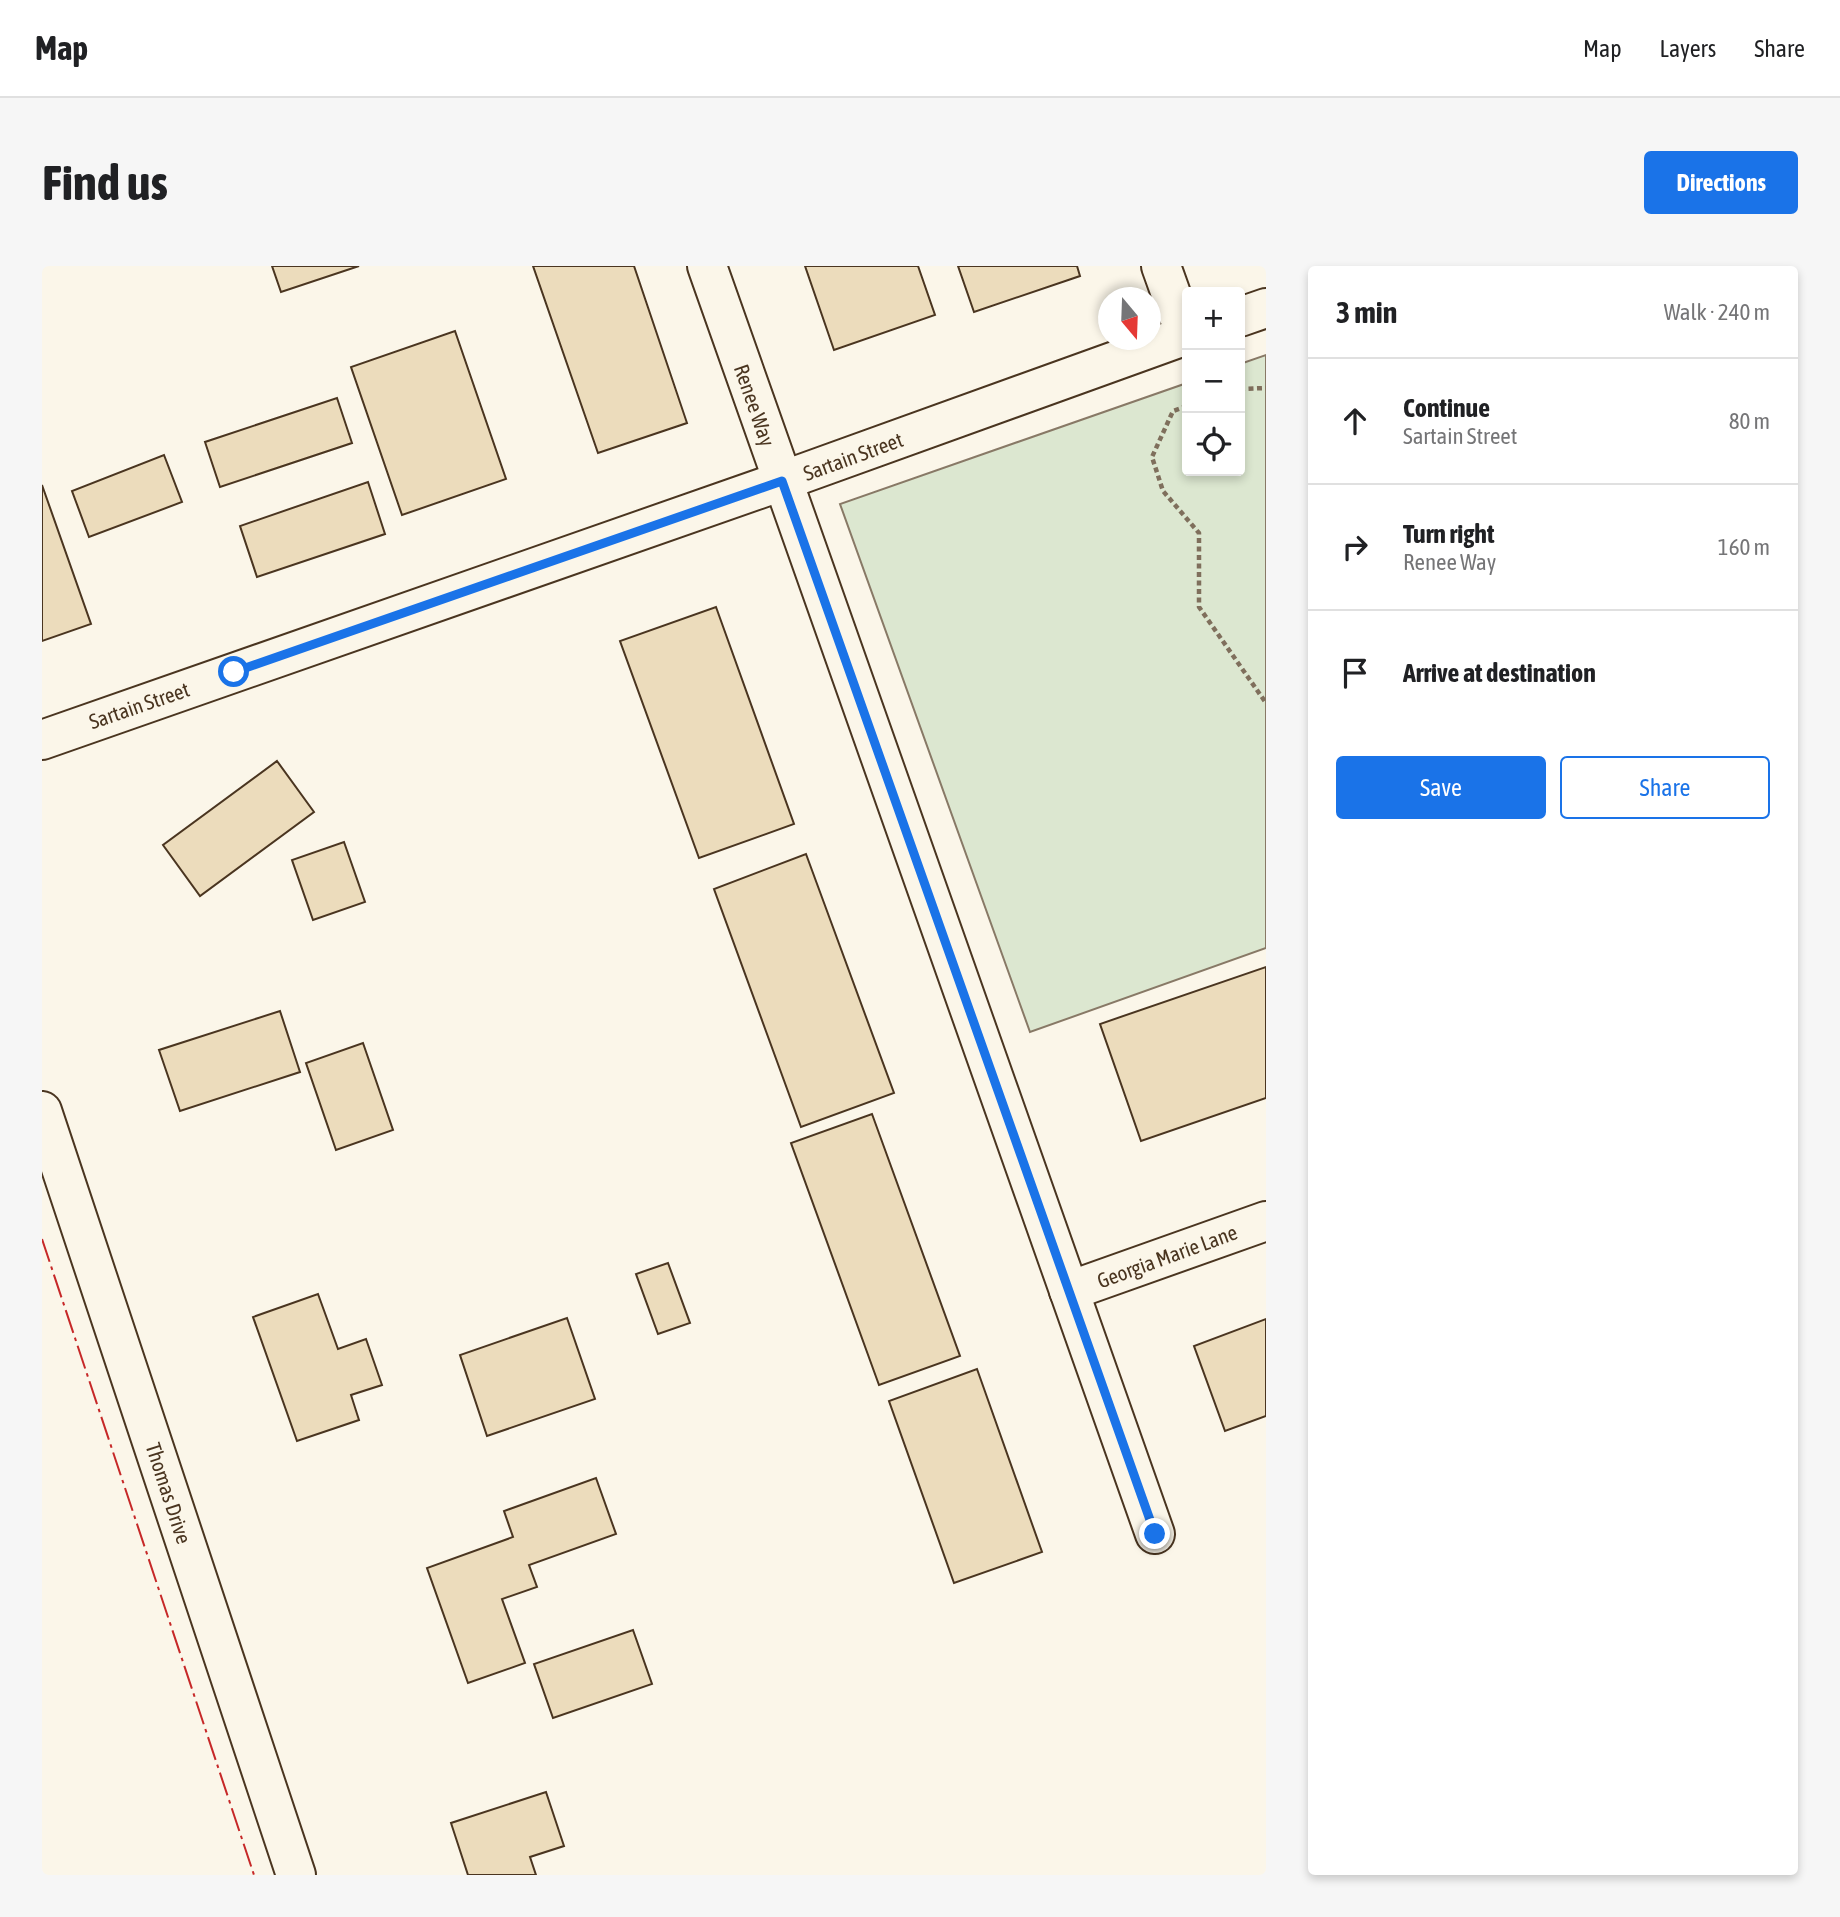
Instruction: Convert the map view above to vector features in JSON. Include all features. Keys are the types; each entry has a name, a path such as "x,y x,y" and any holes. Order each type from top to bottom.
{"street":[{"name":"Renee Way","path":"706,266 1155,1534"},
{"path":"1161,266 1182,322"},
{"path":"1245,315 1266,308"},
{"name":"Sartain Street","path":"42,740 782,481 1182,337"},
{"name":"Thomas Drive","path":"42,1111 296,1875"},
{"name":"Georgia Marie Lane","path":"1069,1291 1266,1221"}],"path":[{"path":"1245,389 1266,388"},
{"path":"1182,408 1173,411 1152,457 1163,491 1199,533 1199,607 1266,703"}],"green space":[{"path":"1266,355 1266,948 1030,1032 840,504 1182,385 1182,476 1245,476 1245,362"}],"building":[{"path":"272,266 359,266 281,292"},
{"path":"533,266 634,266 687,423 598,453"},
{"path":"805,266 918,266 935,315 834,350"},
{"path":"958,266 1077,266 1080,276 974,312"},
{"path":"455,331 506,479 402,515 351,367"},
{"path":"337,398 352,443 220,487 205,442"},
{"path":"164,455 182,502 89,537 72,491"},
{"path":"368,482 385,534 257,577 240,526"},
{"path":"42,485 91,624 42,641"},
{"path":"716,607 794,824 699,858 620,641"},
{"path":"277,761 314,812 200,896 163,845"},
{"path":"344,842 365,902 313,920 292,860"},
{"path":"806,854 894,1093 801,1127 714,889"},
{"path":"1266,967 1266,1098 1141,1141 1100,1024"},
{"path":"280,1011 300,1072 180,1111 159,1050"},
{"path":"363,1043 393,1130 336,1150 306,1063"},
{"path":"872,1114 960,1356 879,1385 791,1143"},
{"path":"668,1263 690,1323 658,1334 636,1274"},
{"path":"318,1294 338,1349 366,1339 382,1385 351,1395 359,1420 297,1441 253,1317"},
{"path":"567,1318 595,1399 487,1436 460,1355"},
{"path":"1266,1319 1266,1416 1225,1431 1194,1346"},
{"path":"977,1369 1042,1552 954,1583 889,1401"},
{"path":"596,1478 616,1534 529,1565 537,1587 502,1599 525,1663 468,1683 427,1568 513,1537 504,1511"},
{"path":"633,1630 652,1684 553,1718 534,1664"},
{"path":"546,1792 564,1846 530,1857 536,1875 468,1875 451,1823"}],"power":[{"path":"42,1239 254,1875"}],"route":[{"path":"234,672 782,481 1155,1534"}]}
